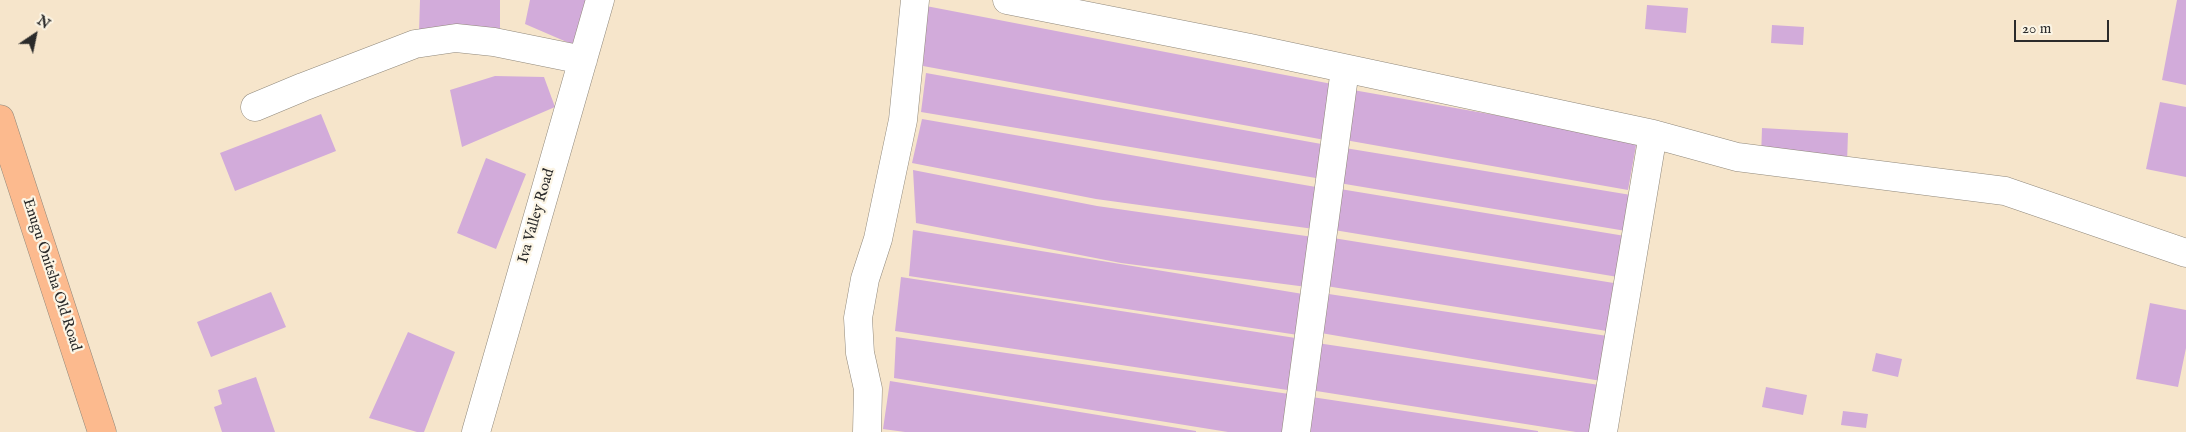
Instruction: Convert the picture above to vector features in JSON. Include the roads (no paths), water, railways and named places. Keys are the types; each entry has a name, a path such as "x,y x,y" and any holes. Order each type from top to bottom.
{"main road":[{"name":"Enugu Onitsha Old Road","path":"0,119 102,432"}],"street":[{"name":"Iva Valley Road","path":"476,432 600,0"},
{"path":"867,432 868,389 860,352 858,318 865,279 878,239 903,120 915,0"},
{"path":"1007,0 1250,48 1653,134 1737,157 2005,191 2186,253"},
{"path":"255,108 303,87 415,44 456,38 494,42 583,60"},
{"path":"1296,432 1345,69"},
{"path":"1603,432 1653,134"}]}
